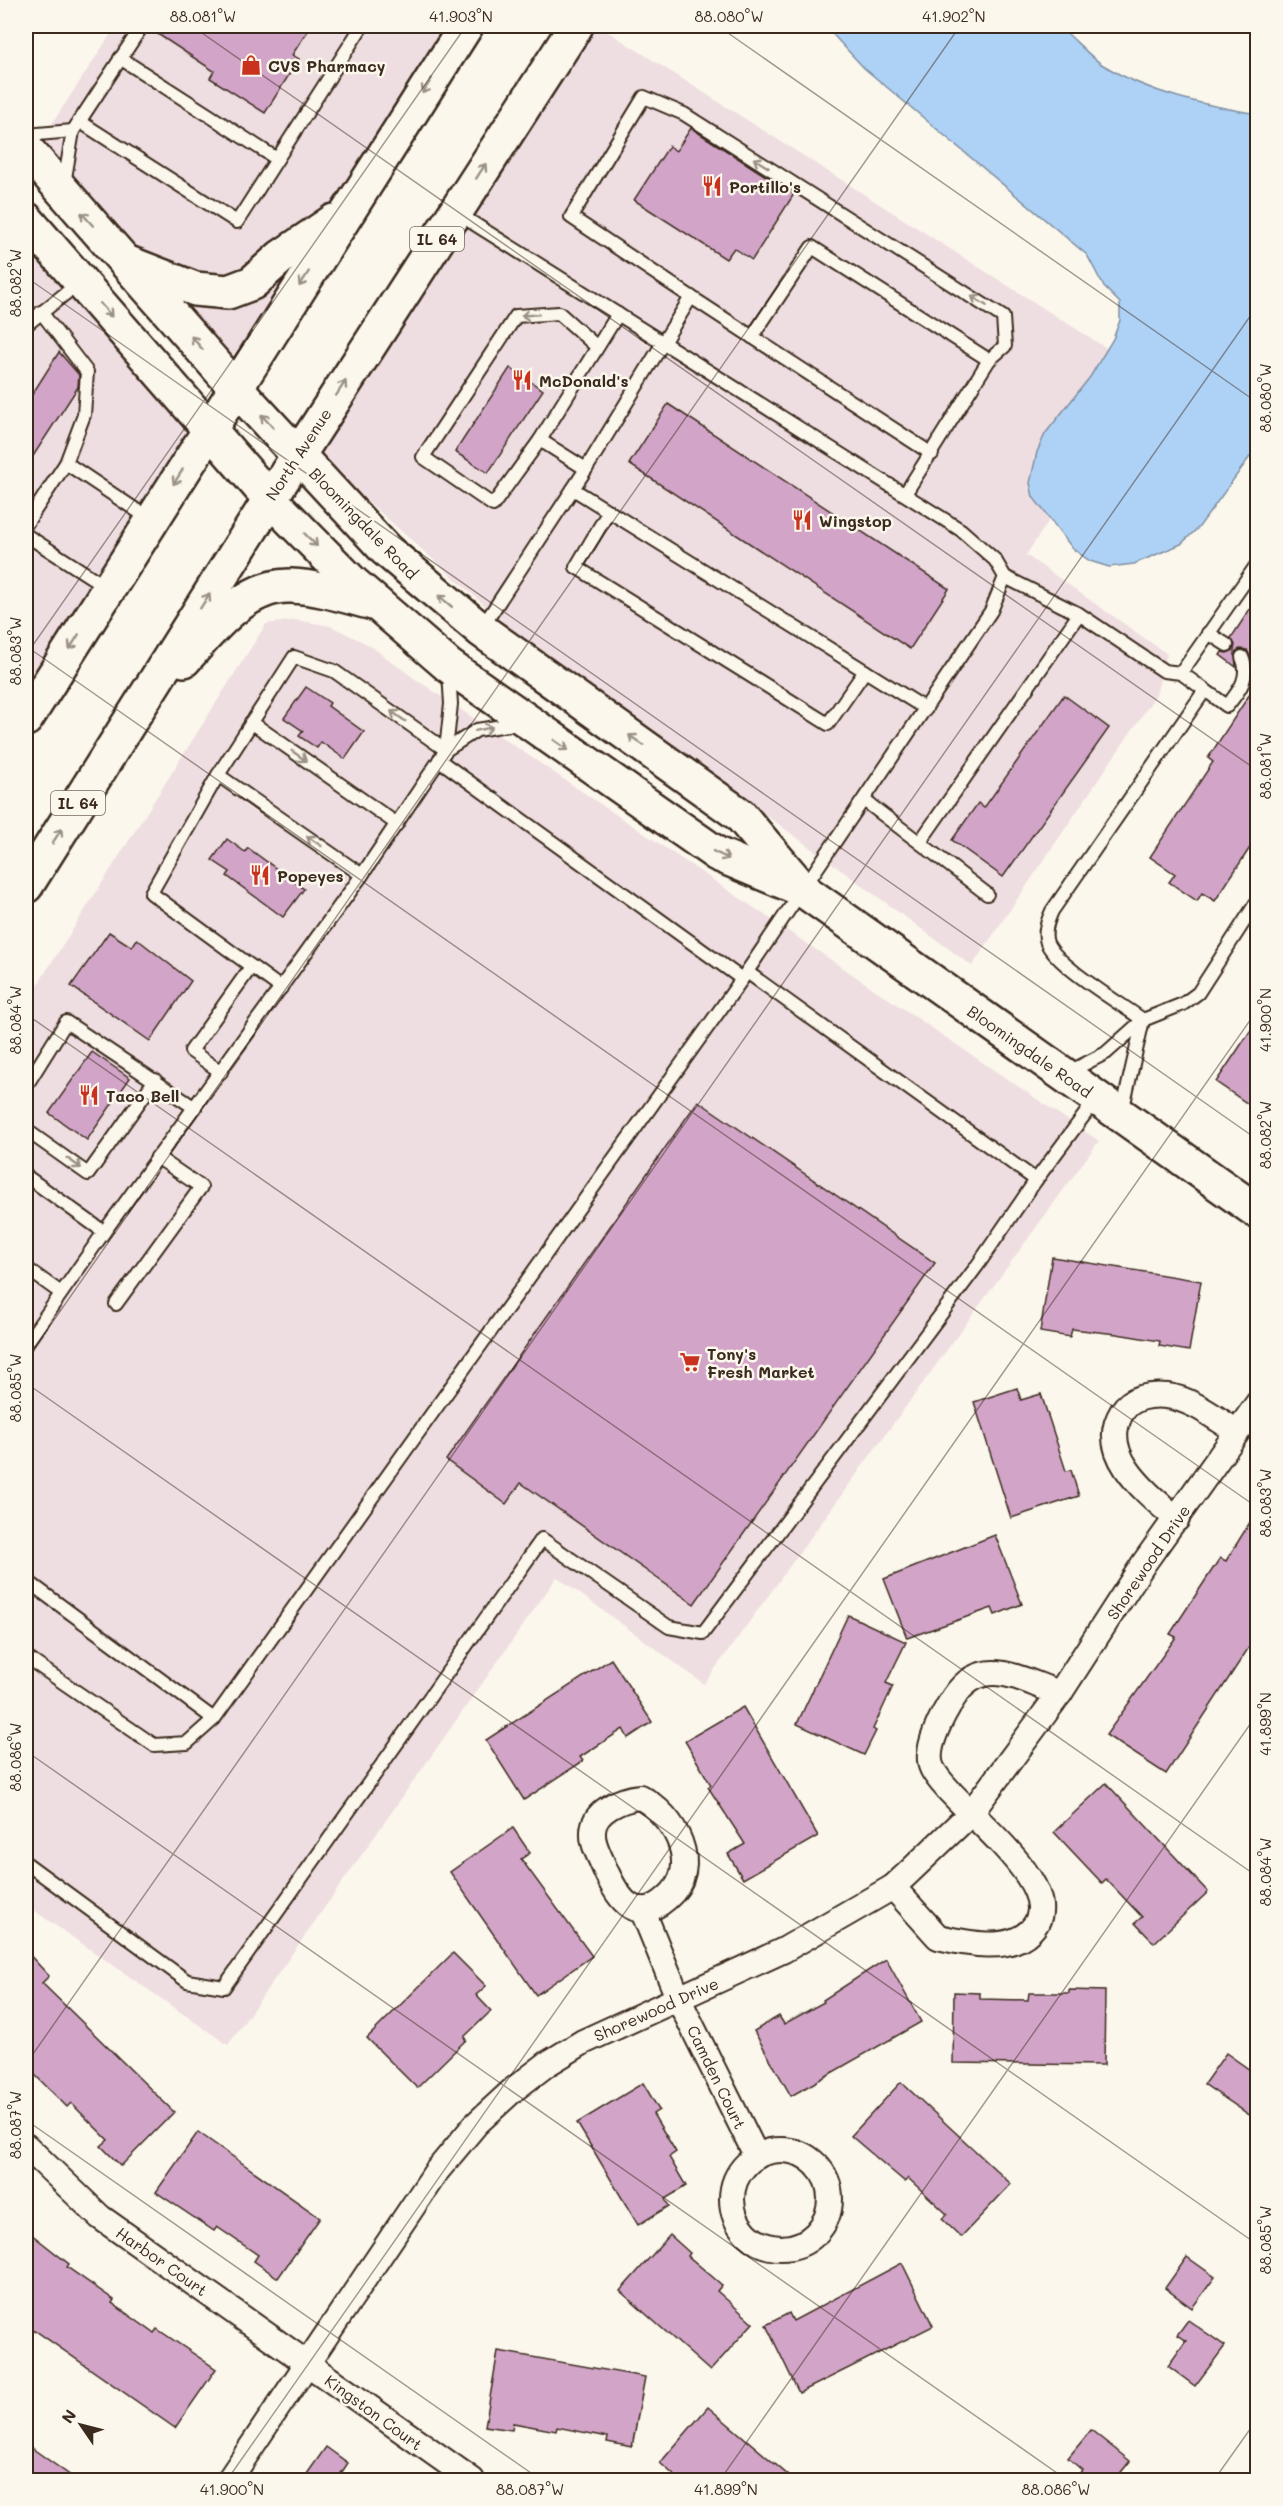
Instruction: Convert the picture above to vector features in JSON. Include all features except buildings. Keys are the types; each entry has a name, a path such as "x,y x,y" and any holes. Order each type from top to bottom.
{"main road":[{"path":"33,700 108,588 466,26"},
{"name":"North Avenue","path":"26,886 298,454 576,26"},
{"name":"Bloomingdale Road","path":"26,149 235,387 386,550 481,630 740,815 804,890"},
{"path":"126,262 195,289 228,292 252,282 281,257 346,212"},
{"name":"Bloomingdale Road","path":"29,230 81,282 270,498 377,604 449,666 717,854 804,890 1257,1212"},
{"path":"129,722 210,632 252,595 292,586 377,604"}],"street":[{"path":"1177,1519 1134,1479 1118,1453 1114,1425 1126,1407 1143,1396 1171,1397 1191,1403 1236,1431"},
{"name":"Shorewood Drive","path":"229,2481 436,2172 476,2124 513,2090 556,2058 583,2042 784,1950 893,1887 971,1813 1060,1693 1144,1563 1257,1403"},
{"path":"893,1887 938,1937 994,1945 1017,1940 1029,1933 1038,1922 1040,1900 1006,1848 943,1785 931,1767 933,1740 956,1694 973,1678 991,1671 1019,1676 1034,1685 1060,1693"},
{"path":"640,1797 656,1805 670,1820 685,1856 683,1873 667,1898 642,1909 626,1905 617,1895 594,1843 592,1831 596,1819 607,1809 629,1798 640,1797"},
{"name":"Camden Court","path":"642,1909 679,2000 756,2155"},
{"name":"Harbor Court","path":"26,2146 100,2217 303,2370"},
{"path":"786,2149 815,2162 830,2189 826,2220 805,2243 775,2249 746,2236 731,2209 735,2178 756,2155 786,2149"},
{"name":"Kingston Court","path":"303,2370 472,2481"}],"lane":[{"path":"62,191 76,126 142,26"},
{"path":"26,135 76,126 237,222 362,26"},
{"path":"120,58 277,159"},
{"path":"905,494 932,454 989,360 1005,346 1003,316 684,114 644,97 571,217 932,454"},
{"path":"454,212 961,530 995,560 1005,577 1078,614 1164,671 1181,674 1227,706 1240,689 1246,676 1242,657"},
{"path":"752,337 812,247 989,360"},
{"path":"26,325 81,282"},
{"path":"481,630 586,470 691,297"},
{"path":"26,524 66,463 84,416 87,372 41,312"},
{"path":"597,347 559,313 516,316 423,457 493,505 540,440 618,314"},
{"path":"540,440 586,470"},
{"path":"66,463 151,520"},
{"path":"573,489 926,709"},
{"path":"609,511 576,567 828,724 865,671"},
{"path":"26,535 108,588"},
{"path":"1181,674 1257,563"},
{"path":"26,1657 154,1745 187,1743 214,1719 745,976 991,611 1005,577"},
{"path":"920,842 1078,614"},
{"path":"1208,633 1227,645"},
{"path":"281,988 151,893 218,775 294,657 334,671 442,755 745,976 1036,1180"},
{"path":"442,755 451,704 449,666"},
{"path":"1143,1020 1057,957 1046,941 1046,925 1052,911 1205,690"},
{"path":"251,722 397,824"},
{"path":"26,1344 157,1157 195,1108 362,874 442,755 477,730 527,722"},
{"path":"218,775 362,874"},
{"path":"865,801 987,894"},
{"path":"1063,1074 1106,1053 1143,1020 1183,1004 1198,993 1257,900"},
{"path":"221,1072 191,1051 251,967"},
{"path":"26,1863 187,1981 224,1987 542,1539 669,1627 703,1633 977,1266 1036,1180 1109,1107 1143,1020"},
{"path":"26,1086 66,1022 195,1108"},
{"path":"26,1130 88,1174 155,1080"},
{"path":"116,1304 201,1187 157,1157"},
{"path":"26,1176 104,1232"},
{"path":"26,1268 61,1293"},
{"path":"26,1580 214,1719"}],"shaded area":[{"path":"116,26 456,26 234,373 40,142"},
{"path":"585,26 599,26 1147,374 1026,555 1167,654 1156,695 972,966 508,626 310,450"},
{"path":"26,240 197,433 26,705"},
{"path":"296,620 331,626 369,645 414,678 1099,1141 704,1684 557,1577 228,2045 26,1905 26,1003 266,624"}],"water":[{"path":"825,26 1058,26 1097,61 1139,84 1197,102 1257,114 1257,447 1199,527 1181,544 1134,564 1109,567 1090,561 1073,549 1033,497 1030,483 1037,452 1045,434 1090,377 1113,339 1120,320 1120,303 1104,287 1087,255 864,68"}],"place":[{"name":"CVS Pharmacy","path":"251,65"},
{"name":"Portillo's","path":"712,186"},
{"name":"McDonald's","path":"522,380"},
{"name":"Wingstop","path":"802,520"},
{"name":"Popeyes","path":"260,875"},
{"name":"Taco Bell","path":"89,1095"},
{"name":"Tony's Fresh Market","path":"690,1362"}]}
